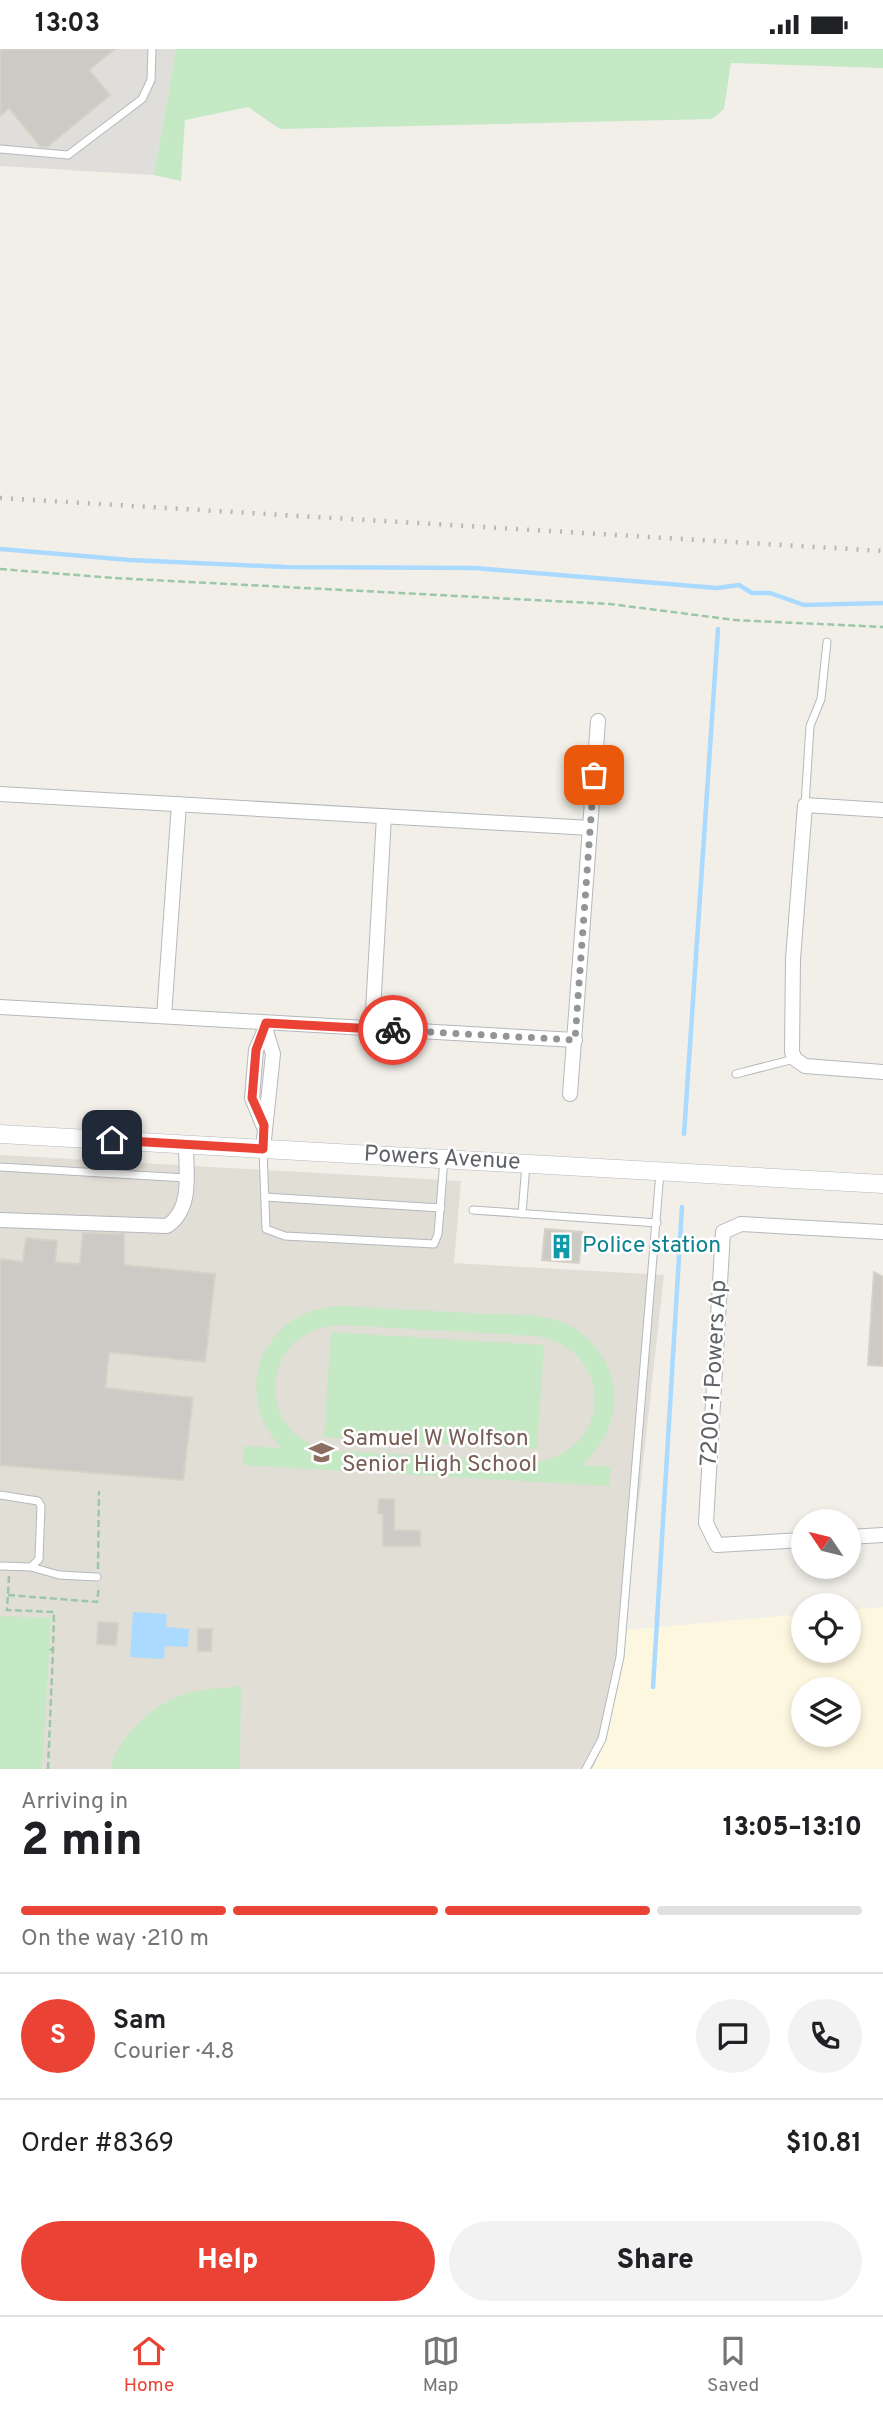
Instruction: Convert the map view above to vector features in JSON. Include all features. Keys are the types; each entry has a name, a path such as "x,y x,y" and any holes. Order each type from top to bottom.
{"street":[{"path":"570,1094 598,721"},
{"path":"0,793 590,828"},
{"path":"164,1017 179,804"},
{"path":"883,810 805,805 793,959 792,1052 795,1059 805,1066 883,1072"},
{"path":"372,1029 384,816"},
{"path":"0,1007 164,1017 266,1027 372,1029 575,1040"},
{"path":"263,1149 273,1054 266,1027"},
{"name":"Powers Avenue","path":"0,1134 883,1184"},
{"path":"0,1220 167,1226 182,1213 186,1145"},
{"name":"7200-1 Powers Ap","path":"791,1541 717,1545 706,1523 723,1231 741,1224 883,1232"},
{"path":"861,1536 883,1535"}],"lane":[{"path":"0,149 68,155 142,99 151,80 152,49"},
{"path":"805,805 810,726 821,699 827,642"},
{"path":"736,1074 795,1059"},
{"path":"263,1149 267,1229 285,1236 434,1244 441,1208 444,1159"},
{"path":"522,1214 526,1164"},
{"path":"0,1167 186,1178"},
{"path":"586,1769 602,1739 620,1657 660,1171"},
{"path":"265,1197 441,1208"},
{"path":"473,1210 657,1223"},
{"path":"0,1495 38,1501 41,1506 39,1559 31,1567"},
{"path":"0,1566 31,1567 59,1575 97,1577"}],"path":[{"path":"0,569 114,578 610,604 735,620 883,627"},
{"path":"8,1595 97,1602 99,1491"},
{"path":"10,1566 7,1611 54,1612 48,1769"}],"shaded area":[{"path":"0,49 176,49 154,175 0,166"},
{"name":"Samuel W Wolfson Senior High School","path":"0,1155 461,1181 454,1263 664,1275 618,1687 604,1744 592,1769 0,1769"},
{"path":"883,1607 883,1769 592,1769 604,1744 625,1630 791,1615 791,1663 861,1663 861,1609"}],"green space":[{"path":"176,49 883,49 883,68 731,63 724,109 712,119 280,129 248,107 185,120 181,181 154,175"},
{"path":"343,1306 524,1315 552,1319 581,1332 603,1357 614,1390 613,1411 607,1431 582,1465 611,1467 609,1486 243,1465 244,1446 281,1448 265,1425 258,1401 257,1378 263,1356 275,1336 293,1320 316,1310","holes":["342,1325 536,1336 561,1344 580,1359 591,1377 595,1398 592,1419 581,1438 563,1453 538,1462 334,1451 307,1442 288,1427 278,1407 275,1384 281,1362 294,1344 314,1330"]},
{"path":"331,1332 544,1345 537,1449 324,1437"},
{"path":"0,1616 51,1618 42,1769 0,1769"},
{"path":"241,1686 240,1769 110,1769 115,1755 132,1729 156,1709 197,1691"}],"water":[{"path":"133,1612 167,1614 166,1627 189,1629 188,1647 165,1646 164,1659 130,1657"}],"building":[{"path":"0,49 115,49 89,70 110,95 47,147 40,146 9,108 0,116"},
{"name":"Police station","path":"545,1229 582,1232 579,1263 542,1260"},
{"path":"83,1233 124,1234 124,1265 215,1274 205,1362 109,1352 105,1388 193,1398 183,1480 0,1465 0,1259 23,1262 26,1238 57,1241 55,1262 80,1264"},
{"path":"874,1272 883,1277 883,1366 868,1365"},
{"path":"379,1499 394,1499 394,1530 420,1531 420,1546 383,1546 383,1514 378,1513"},
{"path":"98,1622 118,1623 116,1645 97,1644"},
{"path":"198,1629 212,1629 211,1651 198,1651"}],"waterway":[{"path":"0,549 130,560 286,567 475,568 717,588 739,585 752,593 770,593 804,605 883,603"},
{"path":"684,1134 718,629"},
{"path":"653,1687 682,1207"}],"railway":[{"path":"0,498 883,551"}],"way so far":[{"path":"393,1030 575,1040 594,775"}],"place":[{"name":"Police station","path":"562,1246"},
{"name":"Samuel W Wolfson Senior High School","path":"322,1452"}],"route":[{"path":"112,1140 263,1149 264,1125 252,1098 256,1050 266,1031 266,1023 393,1030"}]}
